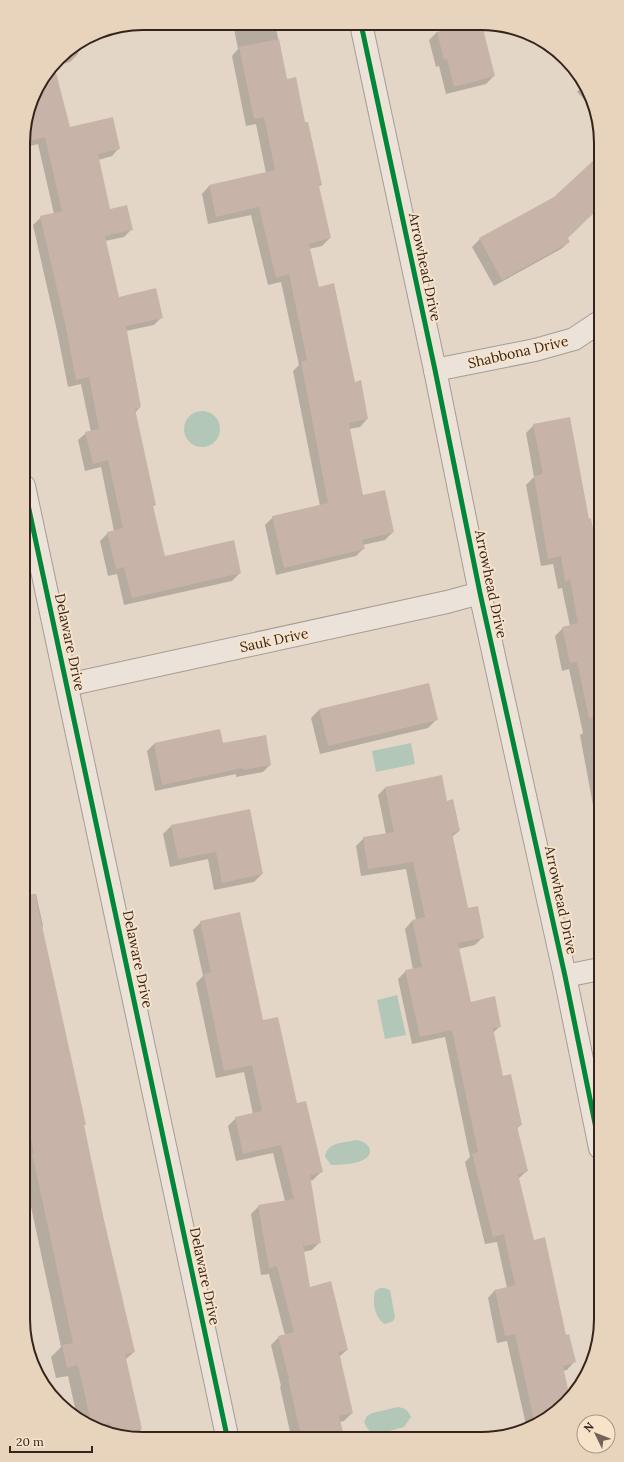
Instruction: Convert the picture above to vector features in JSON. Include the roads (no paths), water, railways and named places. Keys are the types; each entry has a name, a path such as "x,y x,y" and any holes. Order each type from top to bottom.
{"street":[{"name":"Arrowhead Drive","path":"362,30 435,370 480,593 565,976 594,1119"},
{"name":"Shabbona Drive","path":"435,370 535,350 574,339 594,326"},
{"name":"Delaware Drive","path":"30,514 226,1432"},
{"name":"Sauk Drive","path":"67,685 447,602 480,593"},
{"path":"565,976 594,970"}]}
